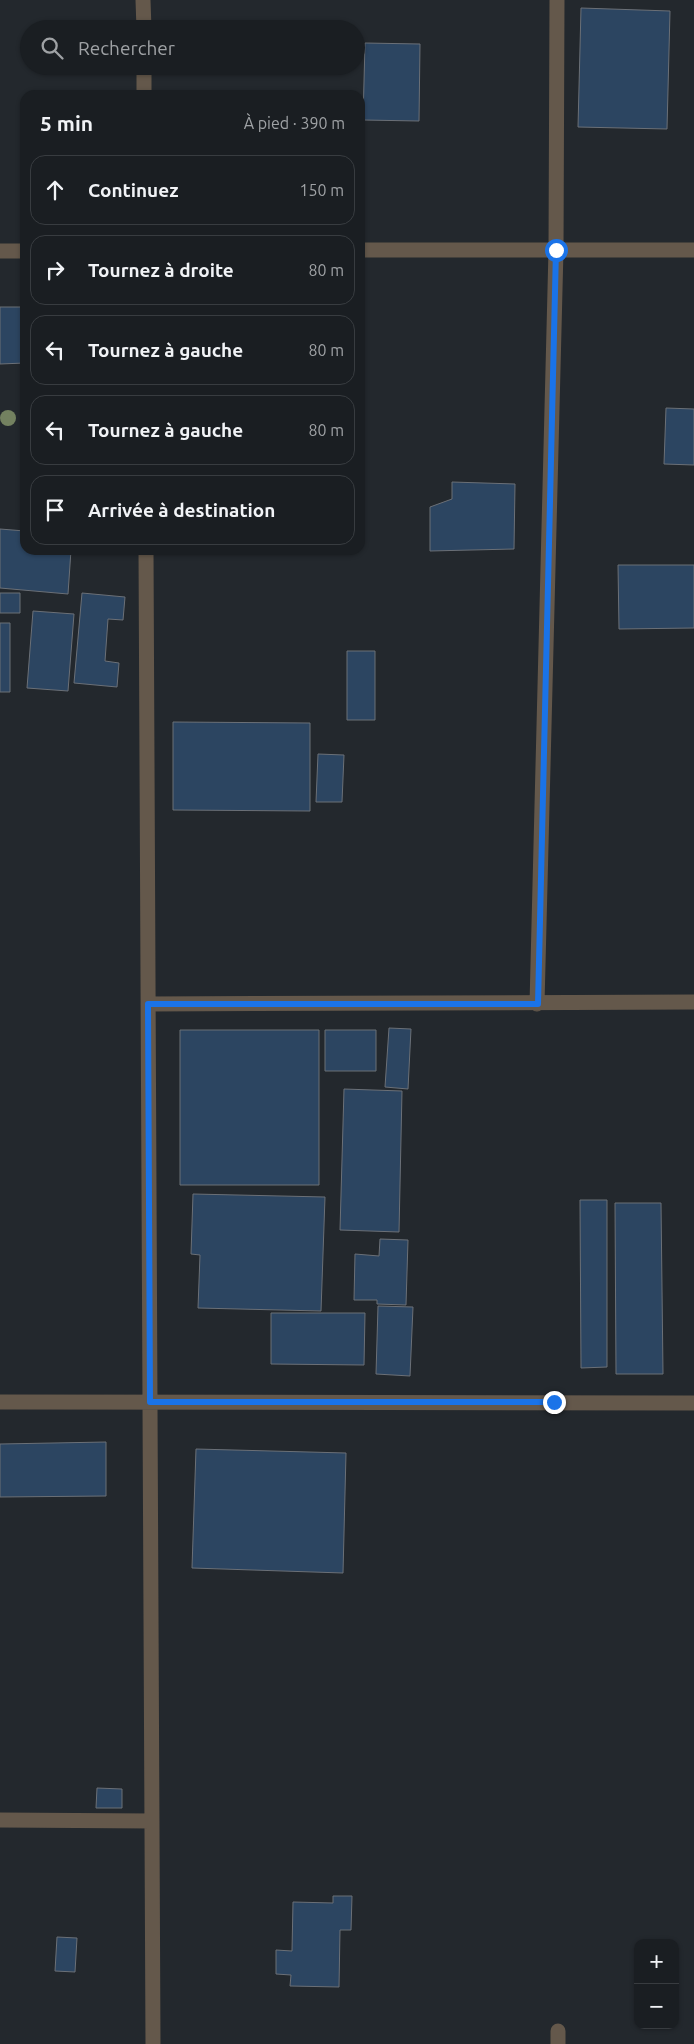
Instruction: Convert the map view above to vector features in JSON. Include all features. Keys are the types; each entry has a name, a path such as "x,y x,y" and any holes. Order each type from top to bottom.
{"street":[{"path":"143,0 144,20"},
{"path":"538,1004 556,250 557,0"},
{"path":"144,75 144,90"},
{"path":"365,250 694,250"},
{"path":"0,251 20,251"},
{"path":"146,555 153,2044"},
{"path":"148,1004 694,1002"},
{"path":"0,1402 694,1402"},
{"path":"0,1820 152,1821"}],"building":[{"path":"581,8 670,11 667,129 578,127"},
{"path":"365,43 420,44 419,121 365,120"},
{"path":"0,307 20,307 20,363 0,364"},
{"path":"666,408 694,409 694,465 664,464"},
{"path":"452,482 515,484 514,549 430,551 430,507 452,499"},
{"path":"0,529 20,531 20,555 71,555 68,594 0,588"},
{"path":"618,565 694,565 694,628 619,629"},
{"path":"0,593 20,593 20,613 0,613"},
{"path":"82,593 125,597 123,620 108,619 105,661 119,663 117,687 74,683"},
{"path":"33,611 74,614 68,691 27,688"},
{"path":"0,623 10,623 10,692 0,692"},
{"path":"347,651 375,651 375,720 347,720"},
{"path":"173,722 310,723 310,811 173,810"},
{"path":"318,754 344,755 342,802 316,802"},
{"path":"389,1028 411,1029 408,1089 385,1087"},
{"path":"180,1030 319,1030 319,1185 180,1185"},
{"path":"325,1030 376,1030 376,1071 325,1071"},
{"path":"344,1089 402,1091 399,1232 340,1230"},
{"path":"193,1194 325,1197 321,1311 198,1308 200,1255 191,1254"},
{"path":"580,1200 607,1200 607,1367 581,1368"},
{"path":"615,1203 661,1203 663,1374 616,1374"},
{"path":"380,1239 408,1240 406,1305 377,1304 377,1300 354,1300 355,1254 379,1256"},
{"path":"378,1306 413,1307 410,1376 376,1374"},
{"path":"271,1313 365,1313 364,1365 271,1364"},
{"path":"106,1442 106,1496 0,1497 0,1444"},
{"path":"196,1449 346,1453 343,1573 192,1568"},
{"path":"97,1788 122,1789 122,1808 96,1808"},
{"path":"333,1896 352,1896 351,1930 340,1930 339,1987 290,1986 291,1975 276,1974 276,1950 292,1951 293,1902 333,1903"},
{"path":"57,1937 77,1938 75,1972 55,1971"}],"route":[{"path":"554,1402 150,1402 148,1004 538,1004 556,250"}]}
